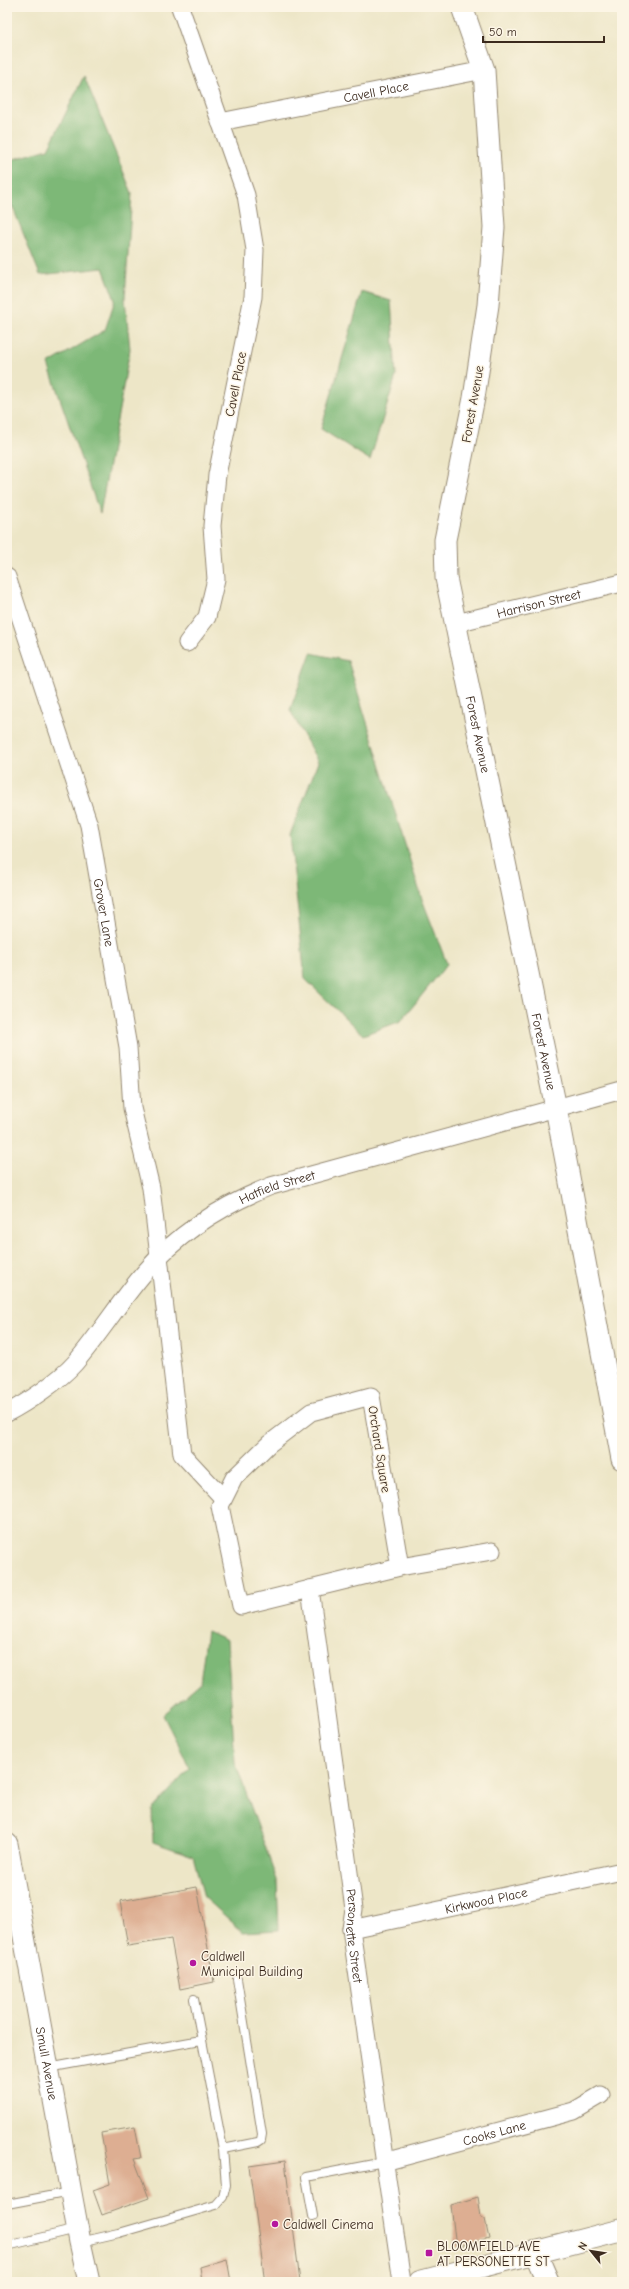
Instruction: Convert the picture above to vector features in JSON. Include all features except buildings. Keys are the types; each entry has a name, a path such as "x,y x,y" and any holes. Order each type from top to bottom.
{"main road":[{"path":"420,2282 622,2230"},
{"path":"535,2252 548,2282"}],"street":[{"name":"Cavell Place","path":"180,7 246,195 250,213 255,274 253,297 217,475 212,526 216,579 207,617 187,643"},
{"name":"Forest Avenue","path":"462,7 484,70 494,227 488,305 475,390 445,540 446,578 556,1108 622,1460"},
{"name":"Cavell Place","path":"220,122 484,70"},
{"name":"Grover Lane","path":"7,577 89,825 128,1047 132,1108 151,1188 159,1257"},
{"name":"Harrison Street","path":"456,623 622,583"},
{"name":"Hatfield Street","path":"7,1413 26,1403 74,1364 134,1286 159,1257 179,1238 217,1212 271,1186 622,1090"},
{"path":"159,1257 182,1454 223,1498"},
{"name":"Orchard Square","path":"400,1567 371,1396 311,1412 269,1444 234,1478 220,1506 241,1606 400,1567 492,1551"},
{"name":"Personette Street","path":"310,1589 354,1909 351,1929 402,2282"},
{"name":"Smull Avenue","path":"7,1844 70,2192 89,2282"},
{"name":"Kirkwood Place","path":"351,1929 622,1871"},
{"name":"Cooks Lane","path":"384,2162 574,2112 601,2095"}],"lane":[{"path":"224,2149 258,2142 261,2140 262,2134 237,1978"},
{"path":"7,2246 79,2235 119,2233 216,2205 223,2197 226,2185 224,2149 194,2000"},
{"path":"48,2068 201,2040"},
{"path":"313,2216 306,2176 384,2162"},
{"path":"7,2204 70,2192"}],"green space":[{"path":"84,76 132,193 125,299 130,349 100,514 48,364 105,330 115,300 103,268 40,275 7,193 7,161 48,149"},
{"path":"362,292 391,301 396,376 370,460 321,429"},
{"path":"311,653 348,661 422,899 447,964 401,1021 363,1035 305,979 290,835 318,762 290,710"},
{"path":"207,1631 227,1640 235,1762 277,1880 279,1930 243,1932 204,1897 193,1856 153,1842 152,1810 190,1768 163,1715 200,1683"}],"place":[{"name":"Caldwell Municipal Building","path":"193,1963"},
{"name":"Caldwell Cinema","path":"275,2224"},
{"name":"BLOOMFIELD AVE AT PERSONETTE ST","path":"429,2253"}]}
